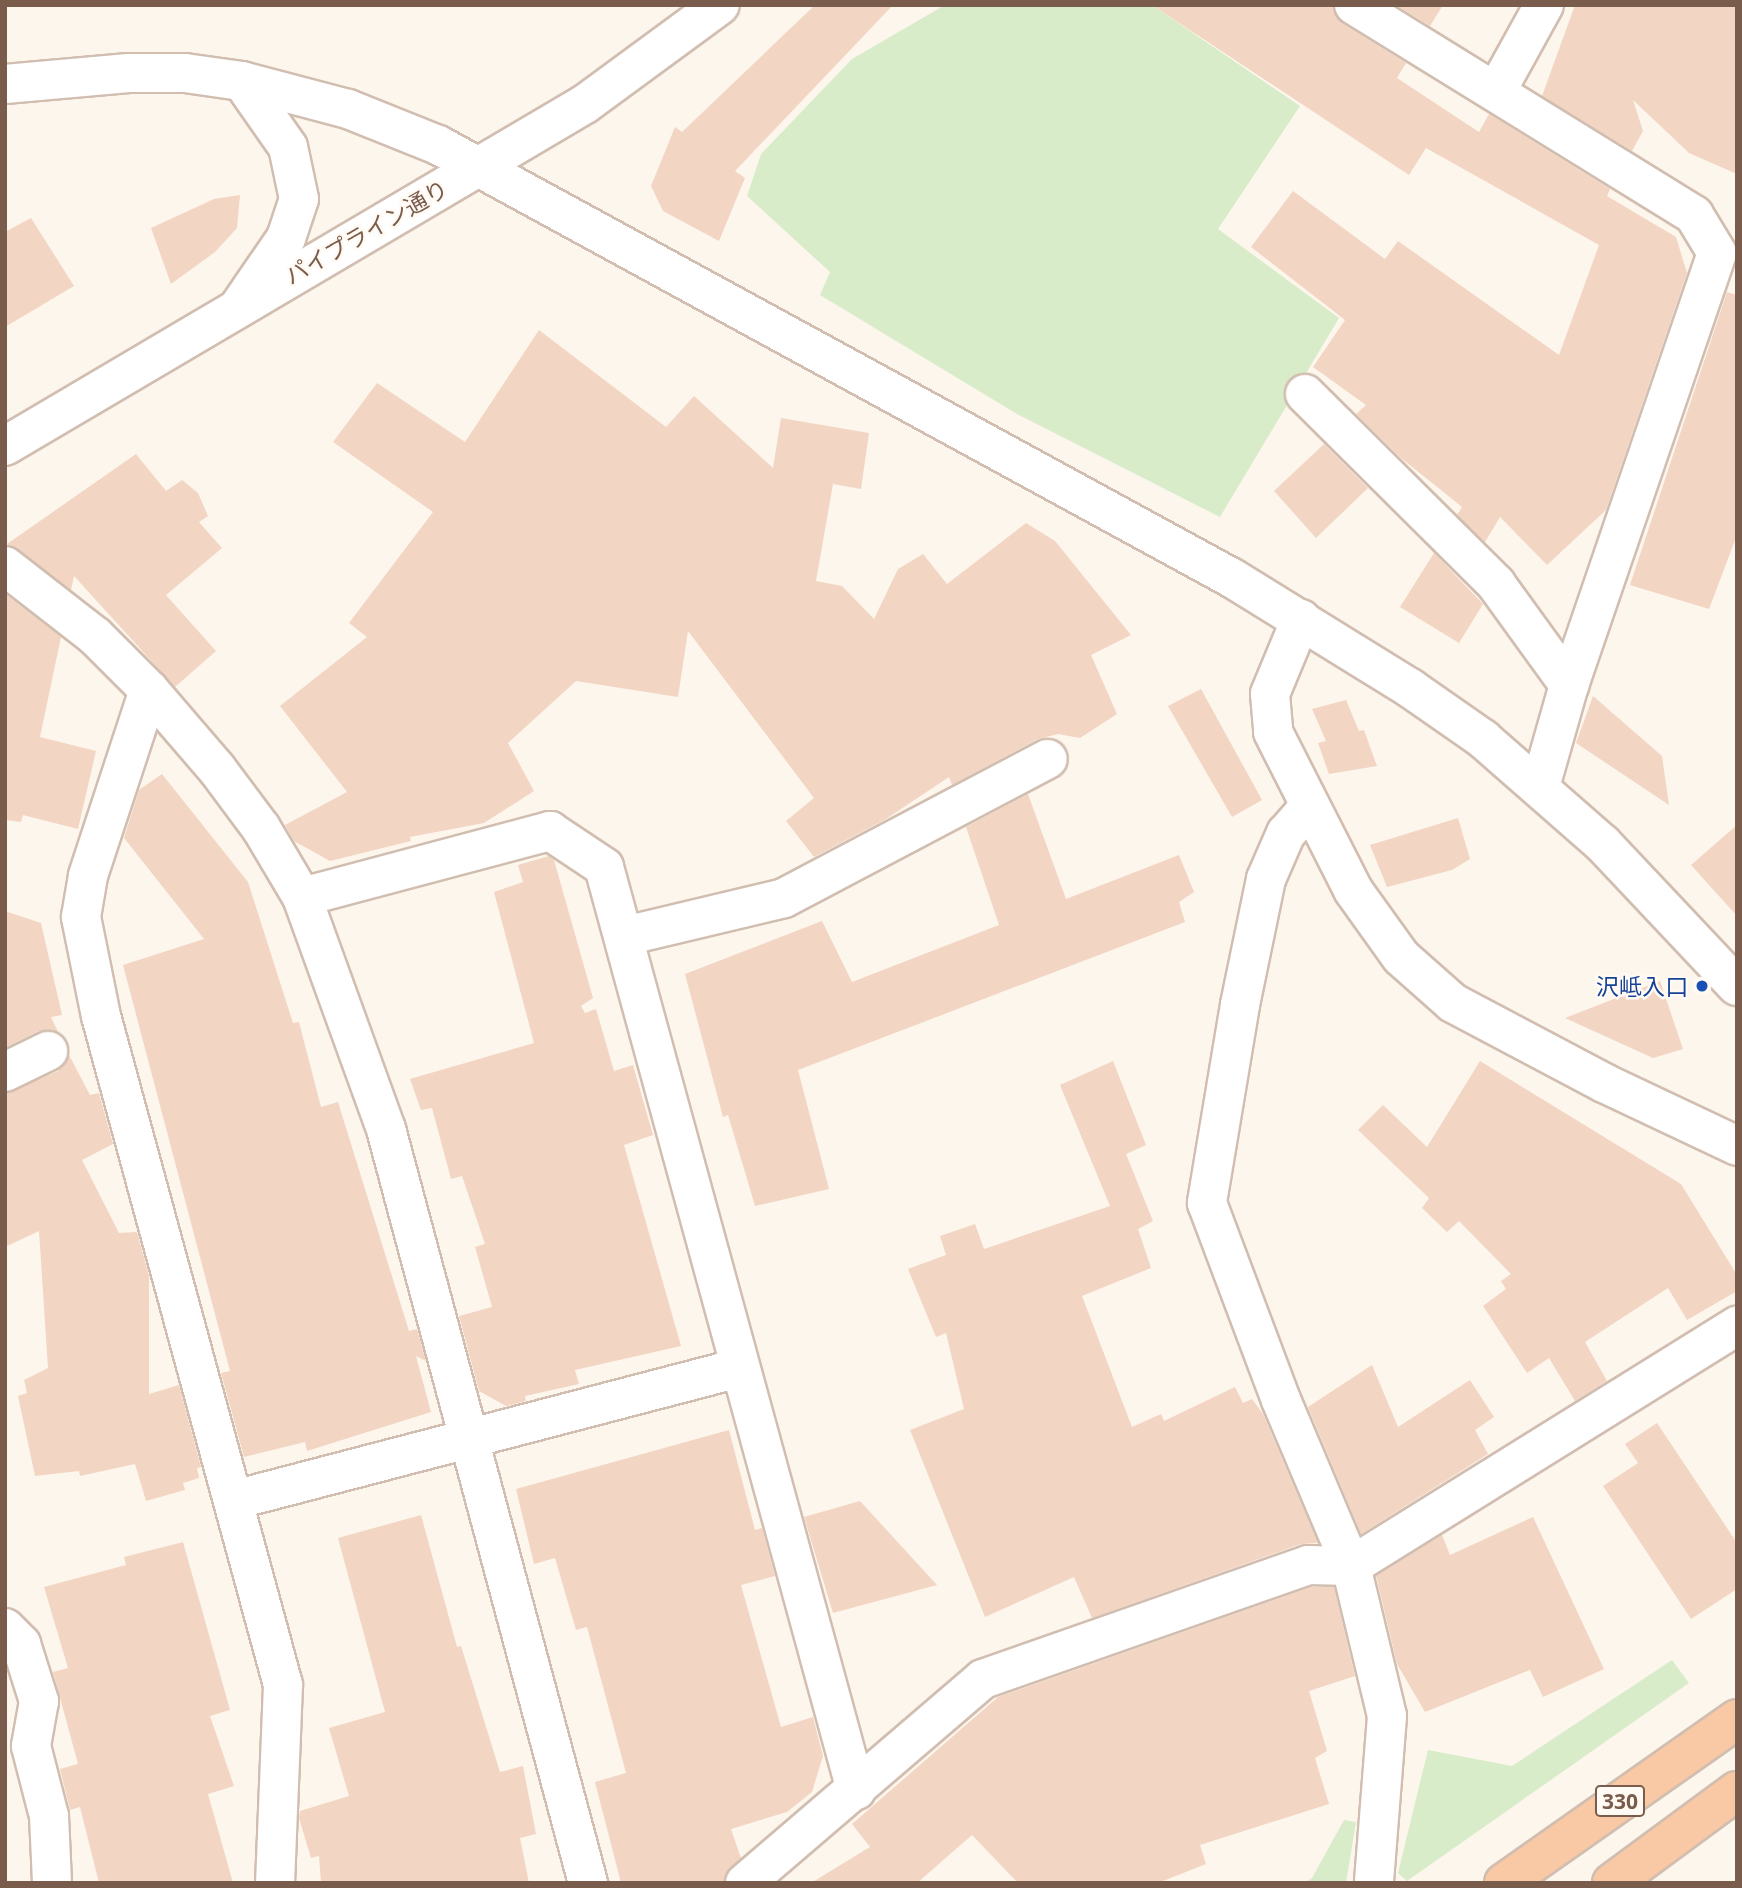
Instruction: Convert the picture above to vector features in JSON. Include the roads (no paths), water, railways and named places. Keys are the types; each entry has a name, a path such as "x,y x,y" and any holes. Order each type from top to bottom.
{"highway":[{"name":"330","path":"1504,1883 1737,1719"},
{"name":"330","path":"1612,1883 1737,1791"}],"street":[{"name":"パイプライン通り","path":"5,446 585,104 720,5"},
{"path":"1354,5 1497,90 1694,215 1717,253 1569,685 1540,787"},
{"path":"1497,90 1544,5"},
{"path":"5,84 129,73 185,73 242,82 390,123 479,167 1301,619 1462,724 1540,787 1639,881 1737,986"},
{"path":"240,305 286,238 299,199 288,148 242,82"},
{"path":"1305,394 1496,584 1569,685"},
{"path":"5,566 94,635 149,690 217,769 261,828 302,897 386,1129 467,1440 589,1883"},
{"path":"1301,619 1270,694 1273,732 1353,890 1401,957 1452,1003 1604,1083 1737,1146"},
{"path":"149,690 88,876 81,917 101,1016 283,1685 275,1883"},
{"path":"625,936 784,898 1048,759"},
{"path":"1309,807 1286,833 1266,879 1240,1005 1208,1203 1281,1400 1351,1566 1387,1716 1374,1883"},
{"path":"302,897 550,831 604,867 856,1790"},
{"path":"5,1072 48,1051"},
{"path":"745,1883 983,1679 1307,1565 1351,1566 1737,1326"},
{"path":"233,1500 739,1368"},
{"path":"5,1628 21,1644 38,1702 18,1748 48,1816 52,1883"}],"place":[{"name":"沢岻入口","path":"1702,986"}]}
